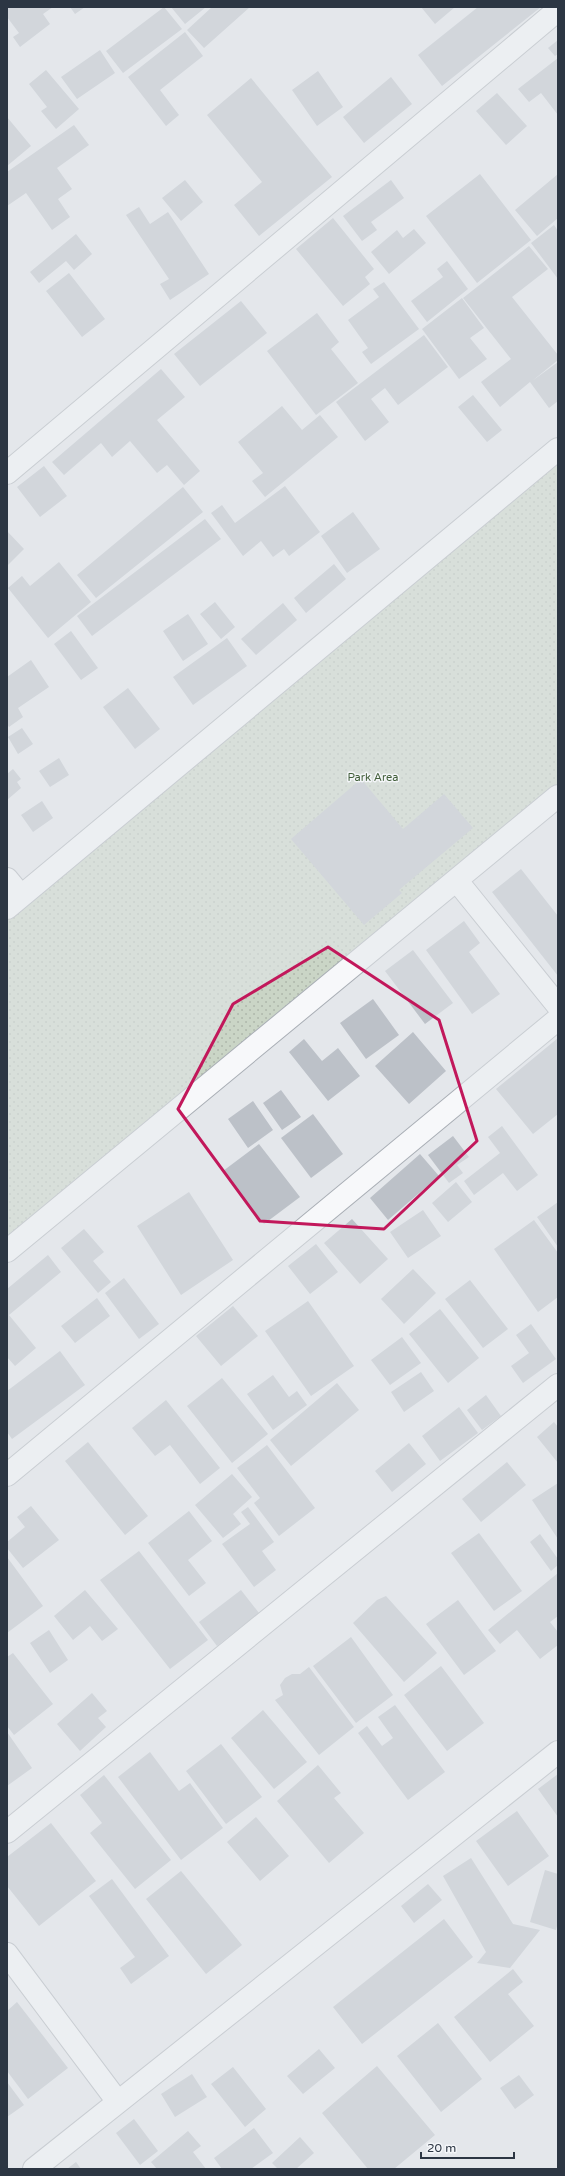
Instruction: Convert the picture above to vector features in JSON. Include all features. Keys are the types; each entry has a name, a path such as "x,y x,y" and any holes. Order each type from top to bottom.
{"street":[{"path":"7,473 558,10"},
{"path":"7,879 14,902 558,449"},
{"path":"7,1251 457,881 558,796"},
{"path":"457,881 558,1006"},
{"path":"7,1475 558,1019"},
{"path":"7,1832 558,1385"},
{"path":"34,2169 558,1752"},
{"path":"7,1954 118,2102"}],"highlighted area":[{"path":"328,947 439,1020 477,1141 384,1229 260,1221 178,1109 233,1004"}],"green space":[{"name":"Park Area","path":"558,449 558,796 7,1251 7,908"}],"building":[{"path":"7,7 53,7 43,14 50,24 20,47 13,37 19,33 7,17"},
{"path":"70,7 85,7 75,14"},
{"path":"164,7 182,29 123,73 106,51"},
{"path":"171,7 206,7 185,24"},
{"path":"212,7 250,7 204,48 187,30"},
{"path":"421,7 455,7 435,24"},
{"path":"478,7 541,7 442,86 418,55"},
{"path":"185,32 203,56 160,90 179,115 166,126 128,77"},
{"path":"558,40 558,54 555,56 548,48"},
{"path":"100,50 115,73 77,99 61,77"},
{"path":"558,58 558,115 541,93 529,102 518,89"},
{"path":"46,70 79,109 56,129 41,111 47,107 29,84"},
{"path":"318,71 343,107 317,126 292,90"},
{"path":"391,77 412,104 364,143 343,117"},
{"path":"251,78 332,177 259,236 234,205 262,182 207,115"},
{"path":"497,93 527,126 506,145 476,111"},
{"path":"7,117 31,146 7,166"},
{"path":"74,125 89,145 57,168 72,189 58,199 70,217 52,230 26,193 7,206 7,172"},
{"path":"480,174 531,240 477,283 426,216"},
{"path":"558,174 558,218 537,236 515,210"},
{"path":"185,180 203,202 181,221 162,198"},
{"path":"391,180 404,198 371,222 377,230 362,241 343,216"},
{"path":"139,207 150,224 168,212 209,274 170,300 160,284 169,279 126,215"},
{"path":"333,218 374,269 365,277 370,284 343,306 296,249"},
{"path":"554,225 558,231 558,279 531,243"},
{"path":"414,229 426,243 389,274 371,252 397,230 403,238"},
{"path":"76,234 92,254 74,270 66,261 39,283 30,272"},
{"path":"529,246 548,269 512,297 558,355 558,360 532,381 558,362 558,401 549,408 530,382 500,407 481,382 511,359 463,298"},
{"path":"447,261 468,289 427,322 411,301 443,277 437,269"},
{"path":"69,273 105,319 82,337 46,291"},
{"path":"384,282 419,329 371,364 362,352 368,348 348,320 379,297 373,289"},
{"path":"462,298 484,328 470,338 487,359 459,379 422,329"},
{"path":"241,301 267,333 200,386 174,354"},
{"path":"317,313 339,342 331,349 358,383 316,415 267,351"},
{"path":"424,335 448,367 398,405 385,388 371,399 389,422 365,441 336,402"},
{"path":"161,369 185,397 157,420 200,471 184,485 167,465 157,473 130,441 112,457 101,443 64,475 52,462"},
{"path":"473,395 502,430 487,442 458,407"},
{"path":"282,406 302,430 320,415 338,437 265,497 252,481 263,473 238,442"},
{"path":"44,466 67,496 40,517 17,487"},
{"path":"285,486 320,532 289,556 284,549 273,557 261,541 243,556 211,513 222,505 235,523"},
{"path":"183,487 203,512 96,598 77,575"},
{"path":"353,512 380,549 347,573 321,536"},
{"path":"205,519 221,539 92,636 77,616"},
{"path":"7,531 24,549 7,566"},
{"path":"59,562 91,602 48,638 8,588 22,576 30,586"},
{"path":"334,564 346,579 306,613 294,598"},
{"path":"215,602 235,627 221,639 200,614"},
{"path":"283,603 297,620 256,655 241,639"},
{"path":"188,614 208,644 183,661 163,631"},
{"path":"71,631 98,668 81,680 54,644"},
{"path":"227,638 247,666 193,705 173,677"},
{"path":"31,660 49,687 18,708 23,717 9,727 7,724 7,677"},
{"path":"128,688 160,729 135,749 103,707"},
{"path":"22,728 33,744 18,754 8,737"},
{"path":"59,758 69,775 50,787 39,771"},
{"path":"13,769 21,779 17,782 21,788 7,800 7,774"},
{"path":"361,779 403,829 444,794 473,828 399,890 402,893 364,925 291,839"},
{"path":"42,801 53,818 33,832 21,815"},
{"path":"521,869 558,916 558,976 492,892"},
{"path":"464,921 480,943 469,952 500,994 472,1014 426,950"},
{"path":"413,950 453,1003 425,1024 385,971"},
{"path":"373,999 399,1035 366,1059 340,1023"},
{"path":"413,1032 446,1071 409,1104 375,1066"},
{"path":"558,1038 558,1114 533,1134 496,1089"},
{"path":"304,1039 322,1061 338,1048 360,1076 328,1101 289,1052"},
{"path":"281,1090 301,1117 282,1130 263,1103"},
{"path":"253,1101 273,1130 248,1148 228,1119"},
{"path":"313,1114 343,1154 311,1178 281,1138"},
{"path":"502,1126 538,1175 517,1191 503,1173 474,1195 464,1181 500,1153 488,1137"},
{"path":"453,1136 469,1157 457,1165 463,1173 449,1183 428,1155"},
{"path":"259,1144 300,1197 264,1224 223,1171"},
{"path":"420,1154 439,1176 388,1220 370,1198"},
{"path":"456,1182 472,1202 448,1222 432,1203"},
{"path":"189,1192 233,1260 181,1295 137,1226"},
{"path":"558,1202 558,1247 537,1217"},
{"path":"423,1210 441,1236 408,1258 390,1232"},
{"path":"352,1219 388,1259 360,1284 324,1243"},
{"path":"534,1220 558,1253 558,1297 538,1312 494,1249"},
{"path":"84,1229 104,1252 93,1261 111,1282 98,1293 61,1248"},
{"path":"316,1244 338,1272 310,1294 288,1266"},
{"path":"48,1255 61,1272 9,1315 36,1348 15,1366 7,1357 7,1289"},
{"path":"413,1269 436,1293 404,1324 381,1299"},
{"path":"124,1278 159,1324 139,1339 105,1293"},
{"path":"470,1280 508,1329 483,1348 445,1299"},
{"path":"97,1298 110,1316 75,1343 61,1326"},
{"path":"308,1301 354,1366 311,1396 265,1331"},
{"path":"233,1306 258,1336 221,1366 196,1336"},
{"path":"440,1309 479,1358 448,1383 409,1334"},
{"path":"531,1324 556,1359 523,1383 511,1366 529,1353 516,1335"},
{"path":"402,1337 421,1363 390,1385 371,1360"},
{"path":"60,1351 85,1385 12,1439 7,1432 7,1391"},
{"path":"421,1372 434,1391 404,1412 391,1392"},
{"path":"273,1375 289,1397 297,1391 307,1405 273,1430 247,1394"},
{"path":"222,1378 268,1434 232,1463 187,1406"},
{"path":"337,1383 359,1410 291,1466 270,1440"},
{"path":"486,1395 501,1416 482,1430 467,1410"},
{"path":"166,1400 220,1468 200,1484 170,1445 155,1456 132,1428"},
{"path":"459,1407 478,1433 440,1461 422,1436"},
{"path":"554,1422 558,1427 558,1463 537,1437"},
{"path":"88,1442 148,1516 125,1535 65,1461"},
{"path":"409,1443 426,1464 392,1492 375,1471"},
{"path":"267,1445 315,1508 279,1536 254,1503 260,1498 237,1468"},
{"path":"507,1462 526,1485 481,1522 462,1499"},
{"path":"232,1474 252,1497 233,1514 241,1524 223,1538 195,1505"},
{"path":"558,1483 558,1539 532,1500"},
{"path":"31,1506 59,1540 23,1568 7,1548 7,1542 25,1527 17,1517"},
{"path":"248,1507 274,1542 262,1551 276,1570 254,1587 222,1544 250,1524 241,1512"},
{"path":"189,1511 212,1541 188,1560 206,1583 189,1596 148,1543"},
{"path":"479,1533 522,1591 494,1611 451,1553"},
{"path":"540,1534 558,1559 558,1565 551,1571 530,1542"},
{"path":"139,1551 208,1640 170,1669 100,1580"},
{"path":"7,1557 43,1606 7,1633"},
{"path":"558,1573 558,1616 550,1622 558,1632 558,1645 540,1659 517,1630 500,1644 488,1630"},
{"path":"85,1590 118,1629 102,1641 90,1626 73,1640 54,1616"},
{"path":"241,1590 259,1613 217,1646 199,1622"},
{"path":"386,1596 437,1653 404,1682 353,1623 377,1600"},
{"path":"458,1600 496,1651 464,1675 426,1624"},
{"path":"49,1630 68,1660 50,1673 30,1643"},
{"path":"351,1637 393,1695 356,1723 313,1666"},
{"path":"13,1653 53,1704 14,1735 7,1726 7,1657"},
{"path":"441,1666 484,1723 447,1751 404,1695"},
{"path":"309,1667 354,1727 319,1755 275,1700 283,1695 280,1685 285,1678 292,1674 300,1674"},
{"path":"92,1693 107,1711 98,1718 106,1727 80,1751 57,1724"},
{"path":"395,1705 445,1772 408,1800 358,1733 367,1726 382,1746 393,1738 378,1717"},
{"path":"263,1710 307,1762 274,1789 231,1738"},
{"path":"7,1732 32,1768 7,1786"},
{"path":"221,1744 262,1797 226,1824 186,1771"},
{"path":"150,1752 179,1791 190,1783 223,1828 181,1860 118,1777"},
{"path":"318,1765 341,1793 334,1798 364,1833 329,1863 277,1801"},
{"path":"558,1774 558,1817 538,1789"},
{"path":"104,1775 171,1860 135,1889 90,1833 102,1823 80,1795"},
{"path":"517,1811 549,1856 508,1886 476,1841"},
{"path":"256,1817 289,1856 260,1881 227,1842"},
{"path":"51,1823 96,1881 39,1926 7,1886 7,1857"},
{"path":"471,1858 513,1924 540,1930 510,1968 477,1963 486,1952 443,1876"},
{"path":"545,1870 558,1874 558,1922 556,1930 530,1922"},
{"path":"181,1871 242,1945 206,1974 146,1899"},
{"path":"112,1879 169,1956 131,1984 120,1968 135,1957 89,1896"},
{"path":"428,1884 442,1900 414,1923 401,1906"},
{"path":"444,1919 473,1957 362,2044 333,2007"},
{"path":"513,1969 523,1982 508,1994 534,2026 490,2062 454,2017"},
{"path":"17,2002 68,2068 28,2099 7,2071 7,2011"},
{"path":"438,2023 482,2079 441,2112 397,2056"},
{"path":"319,2049 335,2068 303,2094 287,2076"},
{"path":"377,2066 435,2135 394,2169 368,2169 322,2113"},
{"path":"233,2067 266,2109 245,2127 211,2084"},
{"path":"192,2074 207,2097 175,2117 161,2094"},
{"path":"519,2075 534,2095 515,2109 500,2088"},
{"path":"7,2082 24,2105 7,2117"},
{"path":"134,2119 158,2151 140,2165 116,2133"},
{"path":"254,2128 273,2153 251,2169 222,2169 214,2158"},
{"path":"188,2131 201,2146 193,2152 206,2169 157,2169 151,2162"},
{"path":"300,2137 314,2153 296,2169 278,2169 272,2163"},
{"path":"76,2162 81,2169 67,2169"}]}
